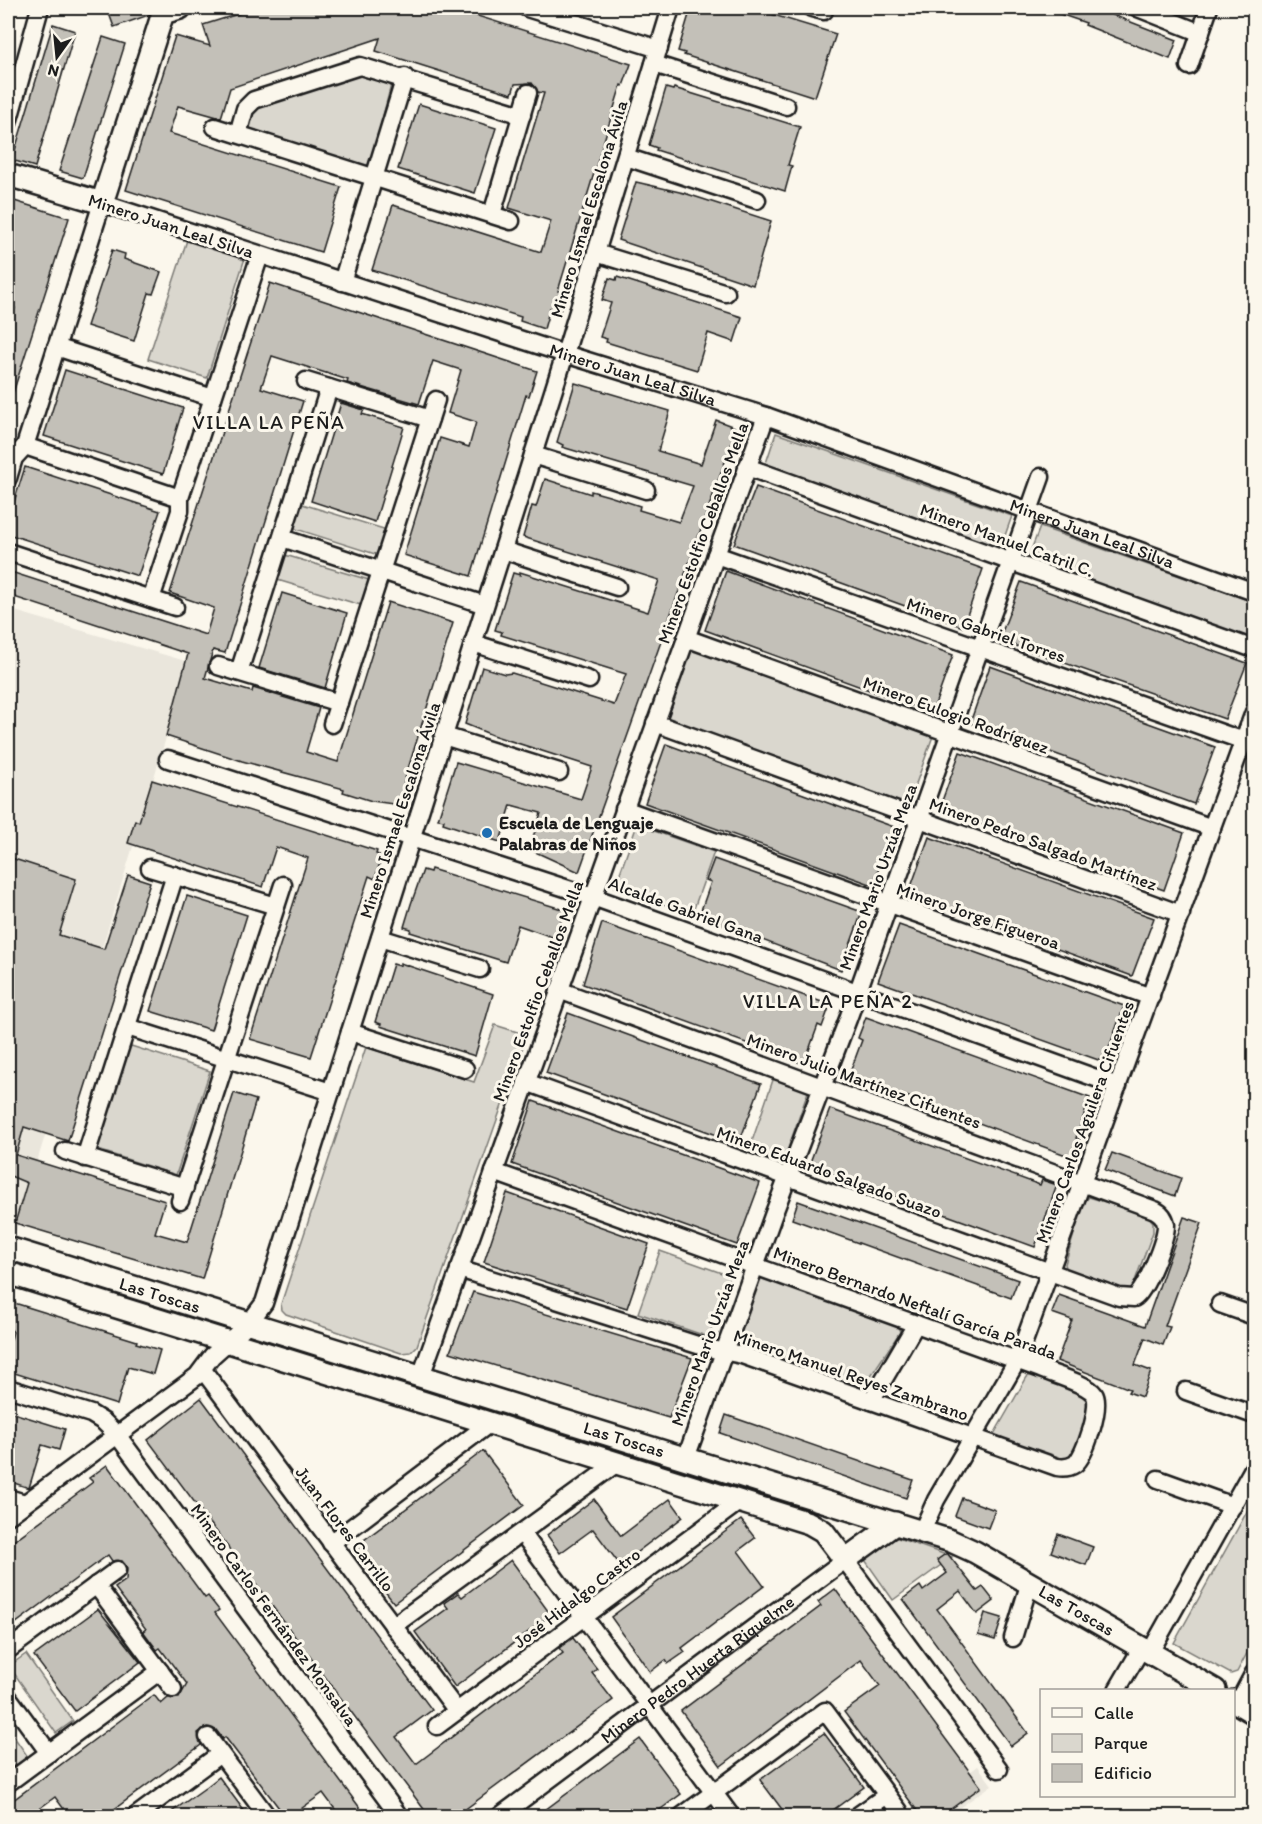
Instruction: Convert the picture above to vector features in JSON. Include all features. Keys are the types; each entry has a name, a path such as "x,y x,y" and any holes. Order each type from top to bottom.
{"street":[{"path":"8,123 40,8"},
{"path":"528,8 786,106"},
{"name":"Minero Ismael Escalona Ávila","path":"8,1516 202,1371 212,1356 249,1323 264,1303 565,354 671,8"},
{"path":"1138,8 1200,33"},
{"path":"1189,66 1209,8"},
{"path":"8,478 14,458 24,446 102,203 168,9"},
{"path":"238,134 245,109 254,100 360,66 405,77 522,115"},
{"path":"342,282 405,77"},
{"path":"492,214 528,93"},
{"path":"215,127 511,221"},
{"path":"626,158 757,200"},
{"name":"Minero Juan Leal Silva","path":"8,175 102,203 565,354 766,416 1254,592"},
{"path":"596,253 726,293"},
{"path":"151,599 180,511 180,498 261,255"},
{"path":"56,347 213,398"},
{"path":"306,381 430,419"},
{"path":"239,672 329,388"},
{"path":"332,724 436,400"},
{"name":"Minero Estolfio Ceballos Mella","path":"421,1376 766,416"},
{"path":"24,446 180,498"},
{"path":"533,455 646,490"},
{"name":"Minero Manuel Catril C.","path":"747,467 1254,649"},
{"name":"Minero Mario Urzúa Meza","path":"686,1458 755,1265 858,993 1041,477"},
{"path":"282,538 485,605"},
{"path":"503,550 617,587"},
{"path":"8,552 176,607"},
{"name":"Minero Gabriel Torres","path":"716,555 1244,741"},
{"name":"Minero Eulogio Rodríguez","path":"686,638 1212,828"},
{"path":"473,644 589,680"},
{"path":"218,666 339,703"},
{"name":"Minero Carlos Aguilera Cifuentes","path":"922,1531 936,1500 1017,1361 1254,712"},
{"name":"Minero Pedro Salgado Martínez","path":"655,723 1181,915"},
{"path":"444,736 559,772"},
{"name":"Alcalde Gabriel Gana","path":"168,759 592,897 1118,1086"},
{"name":"Minero Jorge Figueroa","path":"624,809 1150,998"},
{"path":"150,868 276,906"},
{"path":"85,1158 175,875"},
{"path":"65,1151 182,1194 283,885"},
{"path":"380,938 480,969"},
{"name":"Minero Julio Martínez Cifuentes","path":"559,990 1155,1210 1162,1215 1166,1228 1145,1287 1134,1298 1119,1297"},
{"path":"127,1027 331,1092"},
{"path":"350,1032 465,1069"},
{"name":"Minero Eduardo Salgado Suazo","path":"526,1082 1119,1297"},
{"name":"Minero Bernardo Neftalí García Parada","path":"494,1172 755,1265 1084,1387 1096,1398 1097,1412 1079,1460 1071,1466 1057,1467"},
{"name":"Las Toscas","path":"8,1248 922,1531 963,1546 1213,1689"},
{"name":"Minero Manuel Reyes Zambrano","path":"459,1269 742,1355 1057,1467"},
{"name":"Las Toscas","path":"8,1273 817,1526 845,1560"},
{"path":"1220,1304 1254,1316"},
{"path":"871,1401 916,1324"},
{"name":"Juan Flores Carrillo","path":"202,1371 457,1711"},
{"name":"Minero Carlos Fernández Monsalva","path":"8,1388 91,1414 104,1422 118,1436 399,1816"},
{"path":"1186,1391 1254,1415"},
{"path":"331,1543 490,1423"},
{"path":"393,1626 617,1463"},
{"path":"1118,1689 1145,1652 1254,1467"},
{"path":"1158,1479 1233,1506"},
{"path":"8,1498 25,1503"},
{"name":"José Hidalgo Castro","path":"436,1726 740,1501"},
{"name":"Minero Pedro Huerta Riquelme","path":"500,1816 896,1523"},
{"path":"522,1533 731,1816"},
{"path":"845,1560 999,1769"},
{"path":"8,1650 117,1570"},
{"path":"96,1585 173,1689"},
{"path":"1013,1638 1029,1585"},
{"path":"8,1783 160,1671"},
{"path":"1242,1706 1254,1673"},
{"path":"8,1697 49,1753"},
{"path":"682,1816 825,1711 899,1811"},
{"path":"208,1737 267,1816"},
{"path":"136,1816 220,1754"},
{"path":"858,1816 887,1795"}],"shaded area":[{"path":"8,609 189,662 16,1231 8,1228"},
{"path":"978,1766 992,1785 955,1811 942,1792"}],"green space":[{"path":"356,72 391,85 371,162 366,168 252,133 246,124 253,108"},
{"path":"187,240 245,258 207,378 148,359"},
{"path":"776,433 1012,516 999,552 764,469"},
{"path":"299,503 387,530 380,553 375,554 296,529 293,523"},
{"path":"1040,527 1254,602 1254,644 1026,563"},
{"path":"285,555 369,580 371,583 364,606 274,579"},
{"path":"692,649 933,736 907,809 666,722"},
{"path":"637,825 714,852 692,914 615,887"},
{"path":"495,1025 527,1035 417,1346 411,1352 401,1353 286,1314 281,1304 366,1047 474,1082"},
{"path":"128,1045 210,1071 176,1175 95,1149"},
{"path":"774,1077 809,1089 783,1163 749,1150"},
{"path":"1089,1197 1147,1215 1153,1222 1153,1232 1132,1289 1126,1292 1067,1271 1065,1264 1083,1204"},
{"path":"660,1251 730,1276 709,1337 638,1313"},
{"path":"767,1276 897,1324 900,1332 864,1386 856,1387 740,1344 736,1337 759,1278"},
{"path":"1034,1373 1079,1390 1092,1401 1077,1452 1063,1462 993,1436 1027,1377"},
{"path":"1254,1499 1254,1640 1237,1672 1231,1674 1174,1643"},
{"path":"895,1537 952,1557 893,1600 865,1560"},
{"path":"26,1654 73,1721 56,1733 9,1666"},
{"path":"8,1728 28,1757 11,1768 8,1763"}],"building":[{"path":"107,8 152,8 149,15 114,27"},
{"path":"257,8 452,8 631,64 623,86 621,85 558,291 566,294 560,311 550,308 544,329 520,321 521,317 372,270 393,205 541,252 551,221 509,208 544,93 538,92 532,83 515,84 512,94 376,51 380,38 230,88 221,118 178,106 169,133 341,187 321,252 126,190 175,36 210,46 203,25"},
{"path":"691,8 751,8 836,34 815,97 684,55 685,53 678,51"},
{"path":"1048,8 1095,8 1177,40 1170,59 1085,25 1086,23 1048,10"},
{"path":"53,24 75,31 35,167 12,160"},
{"path":"103,37 125,44 83,178 59,171"},
{"path":"666,88 673,90 674,88 800,127 788,165 792,166 785,191 656,150 657,148 649,145"},
{"path":"419,104 496,128 475,193 398,169"},
{"path":"636,182 684,193 771,221 753,285 618,240"},
{"path":"8,199 69,218 11,399 8,398 8,331 15,308 8,307"},
{"path":"112,250 125,254 124,259 161,272 153,294 149,293 134,341 87,326"},
{"path":"617,277 742,317 734,342 708,333 697,370 606,342 607,339 600,337 611,303 602,300 609,278 616,280"},
{"path":"270,283 537,371 529,396 526,395 471,576 404,555 440,438 469,447 476,422 448,413 461,370 433,361 419,404 347,383 348,380 272,356 261,388 303,401 225,653 213,650 205,678 252,692 253,688 319,708 306,752 338,762 388,602 453,623 404,782 407,783 400,805 372,801 343,792 344,789 242,761 166,736 188,654 8,595 8,571 206,635 214,608 170,593"},
{"path":"65,370 183,408 163,474 44,436"},
{"path":"575,383 670,411 658,451 701,464 716,420 737,428 579,872 529,849 541,813 511,805 500,842 443,823 444,820 438,819 456,762 581,799 592,767 465,724 482,667 505,674 512,673 614,705 626,674 501,635 502,632 495,630 513,573 520,575 520,572 648,612 659,580 523,537 532,506 536,507 545,479 591,494 591,491 609,496 640,506 639,510 679,522 693,486 562,447 563,445 557,442"},
{"path":"341,403 364,410 362,414 404,427 375,522 311,501"},
{"path":"25,467 160,511 138,576 8,534 8,521"},
{"path":"756,487 983,569 963,627 734,544"},
{"path":"726,571 953,655 932,713 705,630"},
{"path":"1021,582 1247,663 1225,719 999,640"},
{"path":"282,593 347,613 325,688 259,668"},
{"path":"990,666 1215,747 1194,804 970,723"},
{"path":"666,744 894,827 873,885 645,803"},
{"path":"960,752 1184,833 1164,890 939,809"},
{"path":"152,780 377,851 376,854 382,856 375,879 369,876 311,1057 250,1039 308,858 276,847 263,887 128,843 135,820 139,822"},
{"path":"929,837 1154,918 1132,976 908,895"},
{"path":"8,857 76,879 59,935 104,949 128,875 150,882 68,1141 24,1127 16,1155 165,1201 155,1233 187,1242 234,1093 256,1100 202,1279 15,1223 27,1183 8,1175"},
{"path":"714,859 862,912 841,970 699,916 711,882 706,880"},
{"path":"431,869 565,910 555,938 518,925 506,962 410,932 411,929 404,927 411,904 423,870 430,872"},
{"path":"187,896 247,915 211,1030 150,1011"},
{"path":"602,923 830,1005 822,1027 818,1025 804,1064 583,984"},
{"path":"899,925 1124,1006 1104,1062 878,981"},
{"path":"400,963 493,994 475,1056 380,1026 381,1024 375,1022 393,964 400,966"},
{"path":"568,1013 761,1084 739,1143 546,1073"},
{"path":"866,1017 1090,1098 1076,1138 1081,1140 1074,1158 849,1075 862,1040 858,1038"},
{"path":"533,1101 760,1183 737,1245 512,1164"},
{"path":"830,1109 1040,1185 1042,1180 1057,1185 1035,1247 809,1165"},
{"path":"1112,1153 1181,1178 1175,1196 1105,1170"},
{"path":"507,1193 649,1244 627,1308 484,1262"},
{"path":"798,1201 1018,1280 1011,1298 792,1219"},
{"path":"1184,1217 1202,1223 1165,1326 1170,1327 1163,1345 1145,1338 1135,1365 1151,1371 1142,1397 1128,1392 1130,1389 1057,1361 1072,1320 1052,1313 1059,1295 1145,1326"},
{"path":"473,1292 692,1358 669,1418 450,1352"},
{"path":"8,1301 160,1350 153,1374 128,1367 117,1405 8,1371 8,1350 13,1332 8,1326"},
{"path":"201,1398 432,1710 396,1737 416,1764 563,1653 559,1648 573,1638 597,1669 592,1673 613,1700 456,1816 429,1816 148,1440"},
{"path":"10,1412 65,1429 59,1450 42,1445 29,1488 8,1481"},
{"path":"726,1415 913,1480 906,1498 720,1433"},
{"path":"483,1451 524,1505 394,1603 352,1549"},
{"path":"107,1465 205,1598 208,1596 219,1610 215,1613 366,1816 340,1816 323,1793 291,1816 285,1816 225,1737 223,1739 216,1730 207,1727 198,1733 201,1745 105,1816 69,1816 55,1797 29,1816 8,1816 8,1804 154,1695 161,1704 168,1698 179,1698 187,1684 160,1648 157,1650 143,1631 146,1629 115,1588 126,1580 127,1568 122,1561 112,1561 108,1555 8,1629 8,1545 93,1482 89,1478"},
{"path":"962,1498 995,1510 988,1528 955,1516"},
{"path":"594,1499 621,1536 670,1499 683,1517 620,1565 593,1529 560,1553 547,1535"},
{"path":"741,1520 755,1538 738,1551 764,1586 682,1648 685,1652 668,1664 666,1660 650,1672 611,1617"},
{"path":"1058,1534 1093,1547 1086,1565 1051,1552"},
{"path":"947,1553 977,1591 983,1587 994,1601 977,1614 960,1591 937,1609 1028,1733 1011,1746 903,1599 920,1586 923,1591 947,1573 937,1560"},
{"path":"511,1560 551,1615 455,1687 415,1632 448,1608 444,1603 458,1593 462,1597"},
{"path":"835,1589 981,1787 941,1816 921,1816 844,1712 880,1686 861,1660 721,1766 681,1711 821,1606 818,1602"},
{"path":"98,1609 140,1662 75,1711 34,1656"},
{"path":"985,1613 1002,1618 995,1640 978,1635"},
{"path":"824,1733 864,1787 825,1816 787,1816 760,1780"},
{"path":"640,1739 681,1794 665,1806 651,1816 537,1816"},
{"path":"219,1777 248,1816 166,1816 205,1788"}],"place":[{"name":"Escuela de Lenguaje Palabras de Niños","path":"487,833"}],"district":[{"name":"VILLA LA PEÑA","path":"269,422"},
{"name":"VILLA LA PEÑA 2","path":"828,1001"}]}
